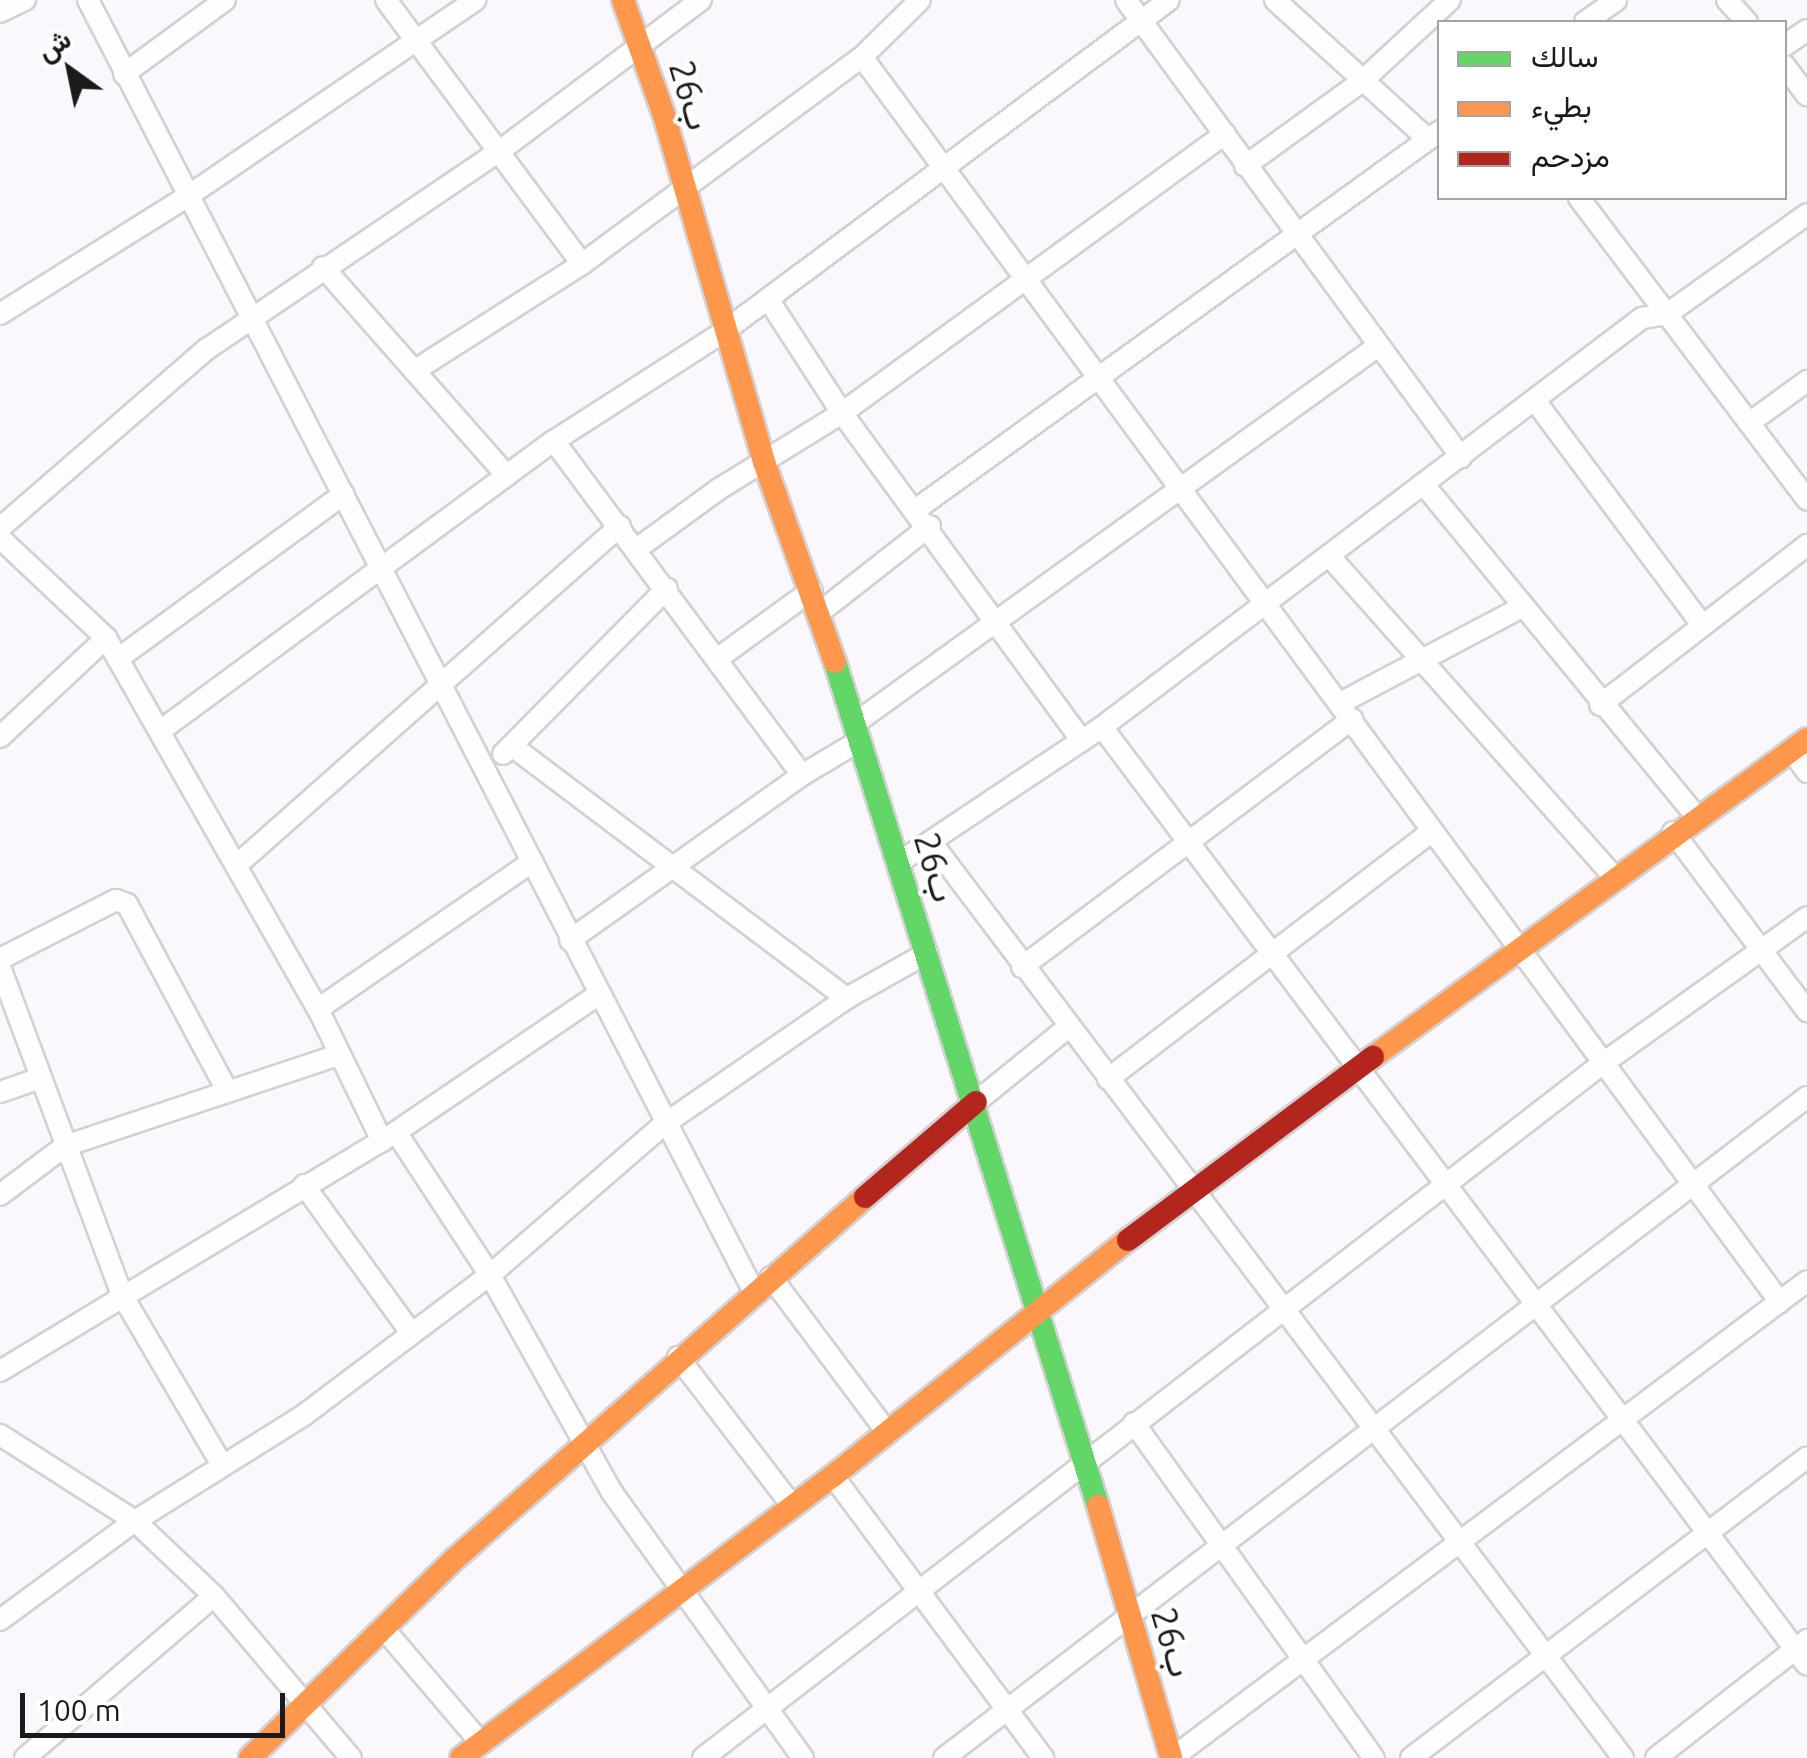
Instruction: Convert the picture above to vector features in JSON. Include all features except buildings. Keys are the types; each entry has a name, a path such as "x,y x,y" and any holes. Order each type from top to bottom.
{"main road":[{"name":"26ب","path":"624,0 764,462 815,601 1040,1307 1083,1466 1172,1758"},
{"path":"461,1758 833,1476 1192,1189 1518,944 1799,745"},
{"path":"250,1758 678,1357 976,1102"}],"street":[{"path":"0,12 25,0"},
{"path":"88,0 442,687 487,767 596,996 663,1125 762,1285 886,1431"},
{"path":"124,74 225,0"},
{"path":"386,0 582,264"},
{"path":"0,314 188,196 475,0"},
{"path":"0,528 250,317 497,153 701,0"},
{"path":"414,370 582,264 862,57 920,0"},
{"path":"1126,0 1461,458"},
{"path":"160,731 554,441 726,330 1169,0"},
{"path":"718,659 815,601 1101,378 1434,135 1361,82 1275,0"},
{"path":"1589,20 1616,0"},
{"path":"1727,0 1745,20"},
{"path":"1245,166 1361,82 1447,7"},
{"path":"862,57 1780,1302"},
{"path":"1787,69 1807,94"},
{"path":"638,548 842,413 1224,134"},
{"path":"1585,200 1807,500"},
{"path":"898,863 1102,727 1331,558 1642,318 1667,314 1807,214"},
{"path":"322,266 506,476"},
{"path":"768,298 842,413 924,517 1082,741"},
{"path":"570,940 802,775 997,622 1378,346"},
{"path":"1748,423 1807,381"},
{"path":"1536,402 1702,625"},
{"path":"554,441 638,548 802,775"},
{"path":"1425,486 1520,608 1696,816"},
{"path":"119,658 344,494"},
{"path":"238,864 620,526"},
{"path":"0,538 106,638 238,864 318,1009 338,1055 389,1136 490,1275 584,1443 681,1594 803,1758"},
{"path":"1600,705 1807,545"},
{"path":"1331,558 1613,876"},
{"path":"487,767 667,588"},
{"path":"1022,967 1190,848 1347,711 1422,660 1520,608"},
{"path":"3,728 106,638"},
{"path":"1102,727 1708,1532 1803,1651 1656,1758"},
{"path":"1799,745 1807,772"},
{"path":"512,746 847,998"},
{"path":"1108,1079 1274,956 1431,832"},
{"path":"1673,832 1807,1011"},
{"path":"931,842 1067,1028 1374,1426 1622,1758"},
{"path":"318,1009 532,862"},
{"path":"0,959 116,900 128,904 228,1092"},
{"path":"704,1758 918,1587 1083,1466 1602,1064 1807,917"},
{"path":"0,1620 134,1521 221,1463 304,1415 490,1275 663,1125 847,998 927,953"},
{"path":"0,967 122,1296 221,1463"},
{"path":"0,1371 389,1136 596,996"},
{"path":"976,1102 1067,1028"},
{"path":"0,1194 65,1146 338,1055"},
{"path":"0,1092 40,1078"},
{"path":"944,1758 1217,1543 1807,1097"},
{"path":"304,1184 411,1333"},
{"path":"1172,1758 1301,1656 1807,1282"},
{"path":"678,1357 793,1506"},
{"path":"1134,1423 1374,1758"},
{"path":"4,1443 134,1521 214,1596 351,1758"},
{"path":"1411,1758 1807,1457"},
{"path":"833,1476 1043,1758"},
{"path":"25,1758 214,1596"},
{"path":"384,1629 481,1743"}],"traffic: fast":[{"path":"835,662 1098,1506"}],"traffic: slow":[{"path":"623,0 664,115 764,462 835,662"},
{"path":"1373,1057 1807,739"},
{"path":"250,1758 456,1558 865,1197"},
{"path":"461,1758 833,1476 1128,1240"},
{"path":"1098,1506 1171,1758"}],"traffic: jam":[{"path":"1128,1240 1373,1057"},
{"path":"865,1197 976,1102"}]}
